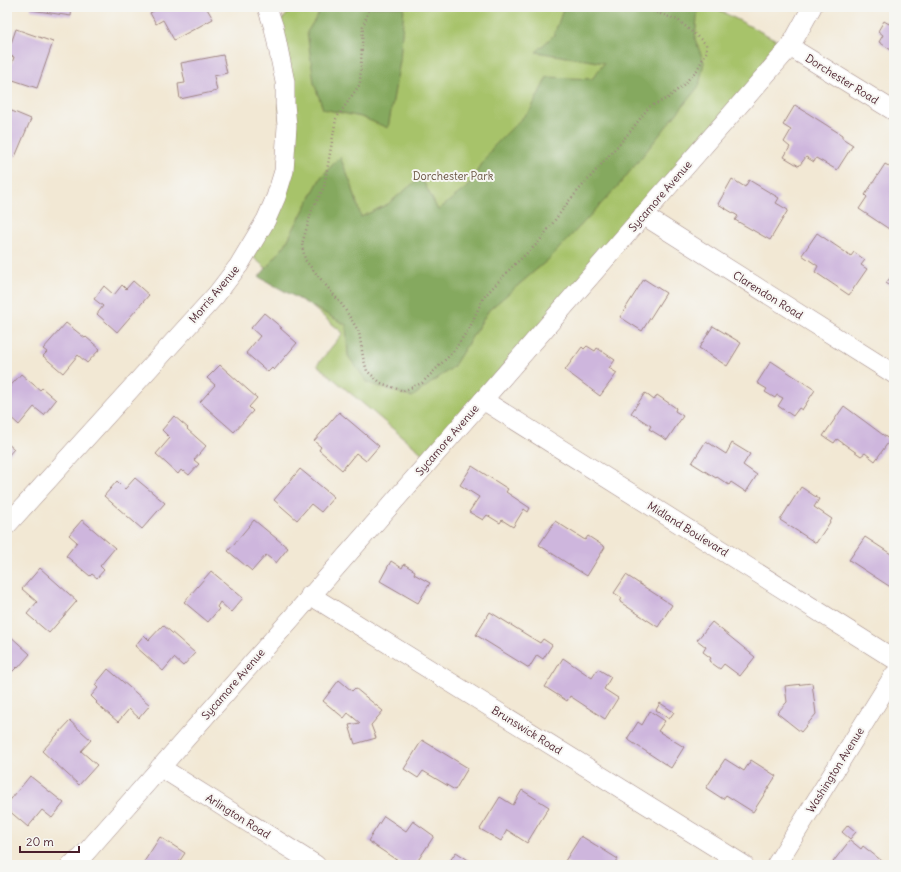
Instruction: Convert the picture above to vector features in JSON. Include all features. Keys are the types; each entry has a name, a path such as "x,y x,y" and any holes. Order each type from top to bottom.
{"street":[{"name":"Morris Avenue","path":"7,525 216,295 239,265 266,220 276,197 284,172 287,126 285,82 274,28 266,7"},
{"name":"Sycamore Avenue","path":"71,865 81,858 310,595 483,400 790,47 812,7"},
{"name":"Dorchester Road","path":"790,47 894,111"},
{"name":"Clarendon Road","path":"643,215 894,374"},
{"name":"Midland Boulevard","path":"483,400 894,659"},
{"name":"Brunswick Road","path":"310,595 744,865"},
{"name":"Washington Avenue","path":"776,865 894,675"},
{"name":"Arlington Road","path":"160,768 316,865"}],"path":[{"path":"370,7 363,26 360,84 336,119 324,187 312,210 302,244 305,260 343,306 359,332 367,371 381,383 403,390 422,383 454,352 470,327 483,298 513,266 538,243 569,201 629,133 649,107 668,98 697,70 707,51 706,44 678,20 640,7"}],"green space":[{"name":"Dorchester Park","path":"294,7 713,7 790,47 430,460 317,365 343,333 247,252 284,171 274,28"},
{"path":"323,7 404,7 400,61 388,128 361,117 323,109 314,83 307,32"},
{"path":"564,7 698,7 695,39 704,62 699,86 619,185 549,259 489,310 453,367 412,397 368,383 348,356 346,325 259,277 285,245 321,177 340,157 352,186 361,217 388,204 421,177 438,210 467,187 493,147 531,109 547,77 592,79 604,63 536,52 554,35"}],"building":[{"path":"31,7 72,7 71,16 31,10"},
{"path":"161,7 206,7 213,19 174,40 163,20 156,24 150,13"},
{"path":"894,17 894,52 879,42 883,35 878,31 884,21 889,24"},
{"path":"16,29 53,42 37,88 7,78 14,57 7,55"},
{"path":"223,55 227,73 214,76 217,91 180,99 178,84 185,83 181,63"},
{"path":"795,105 842,135 842,138 853,145 837,170 816,158 814,162 806,157 799,166 784,157 790,147 784,142 791,130 783,125"},
{"path":"7,109 31,119 15,157 7,154"},
{"path":"885,164 894,169 894,228 892,231 859,209 867,197 865,195"},
{"path":"732,179 745,187 749,180 779,198 776,203 788,210 770,240 735,220 738,216 718,204"},
{"path":"817,233 851,256 854,252 865,260 861,265 867,269 849,295 815,272 818,266 802,255"},
{"path":"894,273 894,287 893,288 886,283"},
{"path":"644,279 666,293 642,331 620,317"},
{"path":"133,281 149,295 117,332 97,314 103,306 94,299 104,286 114,295 122,285 126,289"},
{"path":"264,313 297,343 274,370 272,368 268,372 246,353 260,336 251,328"},
{"path":"66,323 100,349 87,363 78,355 63,373 43,356 47,352 43,349"},
{"path":"713,326 741,343 727,366 699,348"},
{"path":"587,346 595,351 597,348 615,360 609,368 617,373 600,396 565,370 582,347 584,349"},
{"path":"771,361 815,390 802,410 799,408 793,416 778,406 783,398 777,395 775,398 765,392 767,389 757,383"},
{"path":"220,365 257,398 249,407 253,411 234,432 200,402 215,385 207,378"},
{"path":"21,374 40,390 42,388 56,400 44,415 34,407 19,425 7,414 7,390"},
{"path":"645,393 654,400 657,395 676,408 675,411 683,416 667,440 649,429 651,426 631,413"},
{"path":"844,406 890,440 875,461 865,453 861,456 837,439 834,443 823,436"},
{"path":"339,412 379,446 366,461 356,453 342,470 319,450 321,447 314,441"},
{"path":"174,416 206,446 194,460 199,464 189,475 181,470 178,474 156,454 170,438 162,430"},
{"path":"706,441 726,454 732,443 750,454 743,465 757,475 746,492 731,482 729,485 692,463"},
{"path":"7,443 14,449 7,457"},
{"path":"472,466 508,489 506,492 530,508 528,512 524,509 513,527 502,520 500,523 487,515 483,520 469,512 479,497 460,485"},
{"path":"300,469 334,497 321,512 311,504 297,520 274,500"},
{"path":"135,478 165,503 142,529 104,496 117,481 125,489"},
{"path":"801,487 819,499 814,507 832,519 816,543 780,520"},
{"path":"82,520 115,548 100,566 104,570 97,578 92,574 90,576 66,556 77,542 69,535"},
{"path":"254,520 288,548 276,563 266,555 252,571 228,551"},
{"path":"555,521 585,540 588,536 605,547 587,576 539,545"},
{"path":"865,537 894,556 894,584 892,588 849,560"},
{"path":"391,561 402,568 404,564 415,571 414,574 430,583 418,603 380,581"},
{"path":"40,568 77,601 49,633 27,614 37,602 22,589"},
{"path":"211,571 243,598 231,612 220,602 217,607 219,609 208,622 184,602"},
{"path":"626,575 672,605 658,627 620,602 622,598 614,593"},
{"path":"490,612 540,643 543,639 552,645 543,659 537,655 529,668 476,635"},
{"path":"712,622 755,657 740,676 724,664 720,669 709,661 711,658 703,652 706,647 697,640"},
{"path":"163,625 195,653 183,666 174,658 163,671 135,646 144,635 149,640"},
{"path":"7,633 30,654 18,668 17,667 7,677"},
{"path":"563,658 592,678 598,669 611,677 604,689 618,698 605,719 570,696 567,701 545,687"},
{"path":"108,669 150,705 139,718 129,709 118,722 96,703 97,702 91,696 98,688 95,685"},
{"path":"339,680 352,691 355,688 383,711 371,725 376,738 355,744 349,725 360,723 348,713 344,718 323,701"},
{"path":"812,683 816,714 801,732 777,713 787,702 785,686"},
{"path":"660,703 674,712 669,719 656,710"},
{"path":"650,711 665,721 658,731 684,747 671,768 627,739 638,722 642,725"},
{"path":"70,721 91,740 81,751 97,765 79,785 42,751"},
{"path":"422,740 468,768 455,790 423,771 418,778 404,769"},
{"path":"725,759 744,771 751,760 776,776 753,812 726,795 723,799 706,788"},
{"path":"30,776 64,803 52,818 42,810 28,827 7,809 7,804"},
{"path":"522,790 549,807 527,843 507,830 501,841 480,829 500,797 513,805"},
{"path":"384,816 406,831 413,821 434,836 415,865 404,865 368,841"},
{"path":"848,825 856,832 850,839 842,832"},
{"path":"581,836 618,859 614,865 571,865 565,861"},
{"path":"160,837 185,853 177,865 142,865"},
{"path":"850,840 861,849 863,846 887,865 837,865 833,862"},
{"path":"456,852 476,865 447,865"}]}
